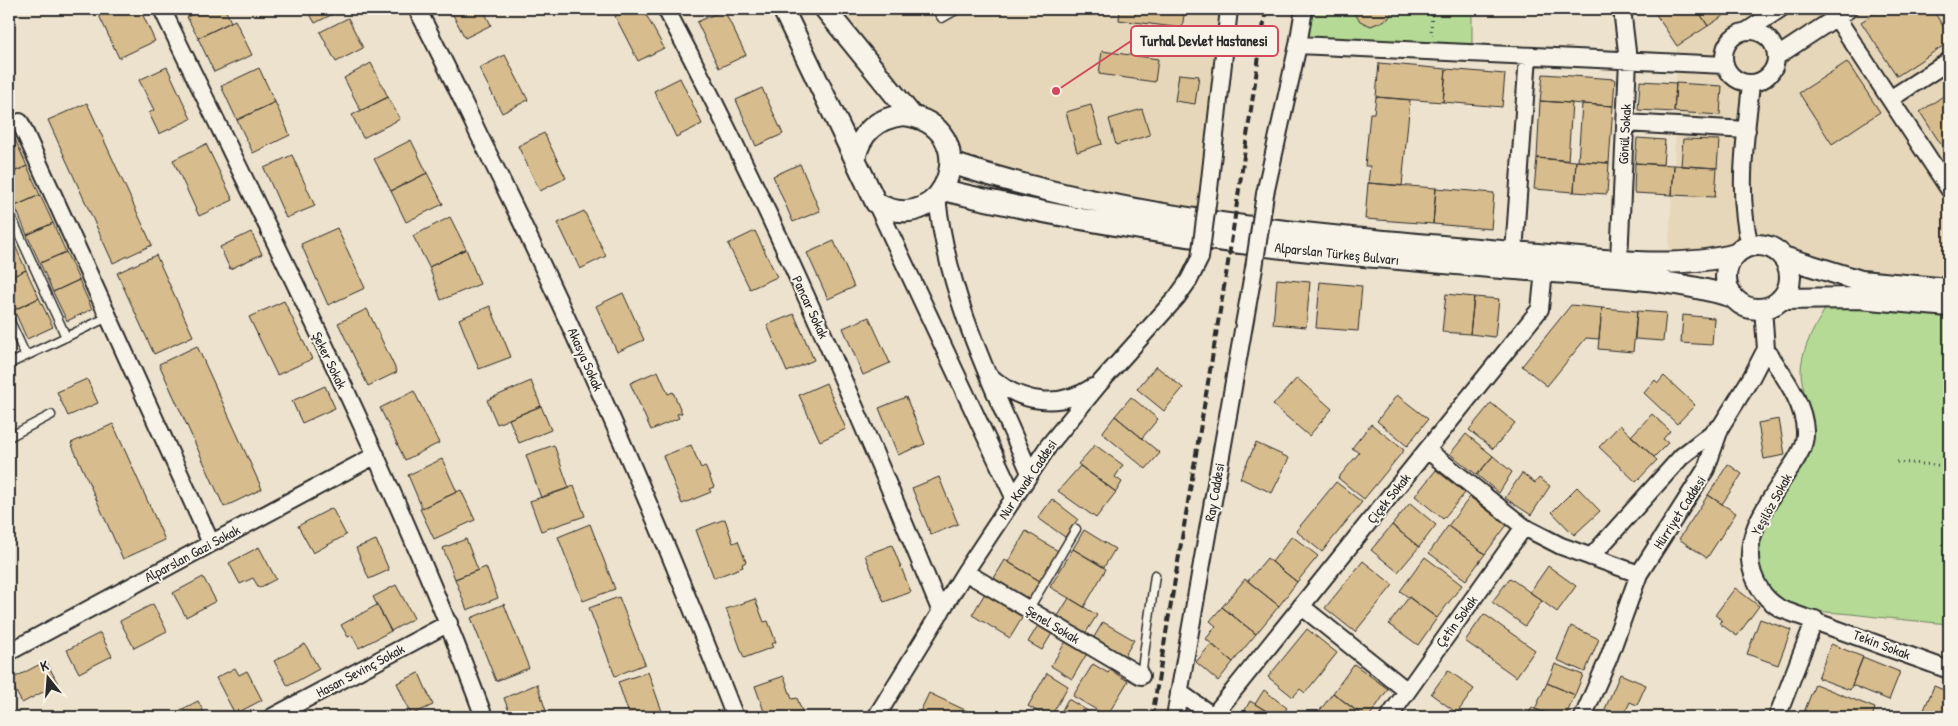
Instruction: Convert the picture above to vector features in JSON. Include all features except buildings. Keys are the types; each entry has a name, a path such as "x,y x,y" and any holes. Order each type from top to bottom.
{"street":[{"name":"Şeker Sokak","path":"162,9 376,455 449,623 484,717"},
{"name":"Akasya Sokak","path":"417,9 505,186 584,352 675,568 735,717"},
{"name":"Pancar Sokak","path":"666,9 749,172 803,288 859,413 940,612"},
{"path":"783,9 1014,497"},
{"path":"824,9 912,116"},
{"name":"Nur Kavak Caddesi","path":"876,717 965,572 1030,473 1100,383 1177,297 1189,280 1200,258 1229,9"},
{"name":"Ray Caddesi","path":"1175,717 1254,268 1265,194 1298,45 1304,9"},
{"name":"Gönül Sokak","path":"1619,260 1628,60 1622,9"},
{"path":"1747,31 1759,32 1767,37 1774,46 1776,57 1775,64 1769,75 1761,81 1751,83 1737,80 1729,74 1724,56 1727,44 1737,34 1747,31 1780,9"},
{"path":"1776,57 1842,13 1890,99 1949,189"},
{"path":"1298,45 1725,65"},
{"path":"1514,252 1528,56"},
{"path":"1890,99 1949,60"},
{"path":"1743,250 1741,191 1751,83"},
{"path":"855,159 864,134 878,122 894,116 912,116 921,119 937,129 947,144 951,163 950,172 940,194 940,228 948,263 958,297 987,373 1030,473"},
{"path":"1625,123 1747,130"},
{"path":"17,124 211,543"},
{"name":"Alparslan Türkeş Bulvarı","path":"951,163 1058,193 1164,215 1309,235 1619,260 1703,261 1743,250"},
{"path":"876,203 891,210 907,211 924,206 940,194"},
{"name":"Alparslan Türkeş Bulvarı","path":"940,194 991,201 1150,230 1307,252 1641,280 1709,291 1733,297"},
{"path":"1949,289 1861,281 1783,257 1768,246 1743,250 1730,262 1726,278 1733,297 1747,306 1763,308 1781,299 1859,298 1949,306"},
{"path":"1781,299 1788,288 1790,276 1783,257"},
{"name":"Çiçek Sokak","path":"1213,717 1540,309 1544,271"},
{"path":"1763,308 1766,349"},
{"name":"Hürriyet Caddesi","path":"1583,717 1609,657 1639,574 1706,470 1721,426 1751,378 1766,349"},
{"name":"Yeşilöz Sokak","path":"1766,349 1792,391 1803,418 1805,432 1803,445 1796,460 1752,536 1749,558 1758,586 1769,601 1781,609 1815,619"},
{"path":"987,373 1000,386 1033,400 1051,401 1068,399 1100,383"},
{"path":"1591,557 1682,456 1721,426"},
{"path":"1427,450 1524,526 1561,546 1639,574"},
{"name":"Alparslan Gazi Sokak","path":"9,652 376,455"},
{"name":"Çetin Sokak","path":"1389,717 1406,690 1524,526"},
{"name":"Şenel Sokak","path":"965,572 1141,676"},
{"path":"1301,606 1406,690"},
{"path":"1777,717 1815,619"},
{"name":"Tekin Sokak","path":"1815,619 1949,670"},
{"name":"Hasan Sevinç Sokak","path":"272,717 449,623"},
{"path":"1179,692 1213,717"}],"lane":[{"path":"936,9 942,18 958,9"},
{"path":"9,212 66,337"},
{"path":"9,364 108,317"},
{"path":"9,319 26,356"},
{"path":"9,437 51,415"},
{"path":"1028,610 1076,528"},
{"path":"1141,676 1155,575"}],"path":[{"path":"1431,51 1432,9"},
{"path":"1897,462 1949,466"}],"shaded area":[{"path":"825,9 1229,9 1205,220 1163,215 950,154"},
{"path":"1734,9 1949,9 1949,289 1861,281 1759,245 1668,262 1676,127 1674,126 1677,46"}],"green space":[{"path":"1304,9 1472,9 1472,53 1298,45"},
{"path":"1832,297 1949,306 1949,624 1800,608 1776,597 1761,576 1758,549 1763,528 1806,460 1811,448 1813,428 1802,380 1802,360 1812,332"}],"railway":[{"path":"1152,717 1228,263 1266,9"}],"place":[{"name":"Turhal Devlet Hastanesi","path":"1056,91"}]}
